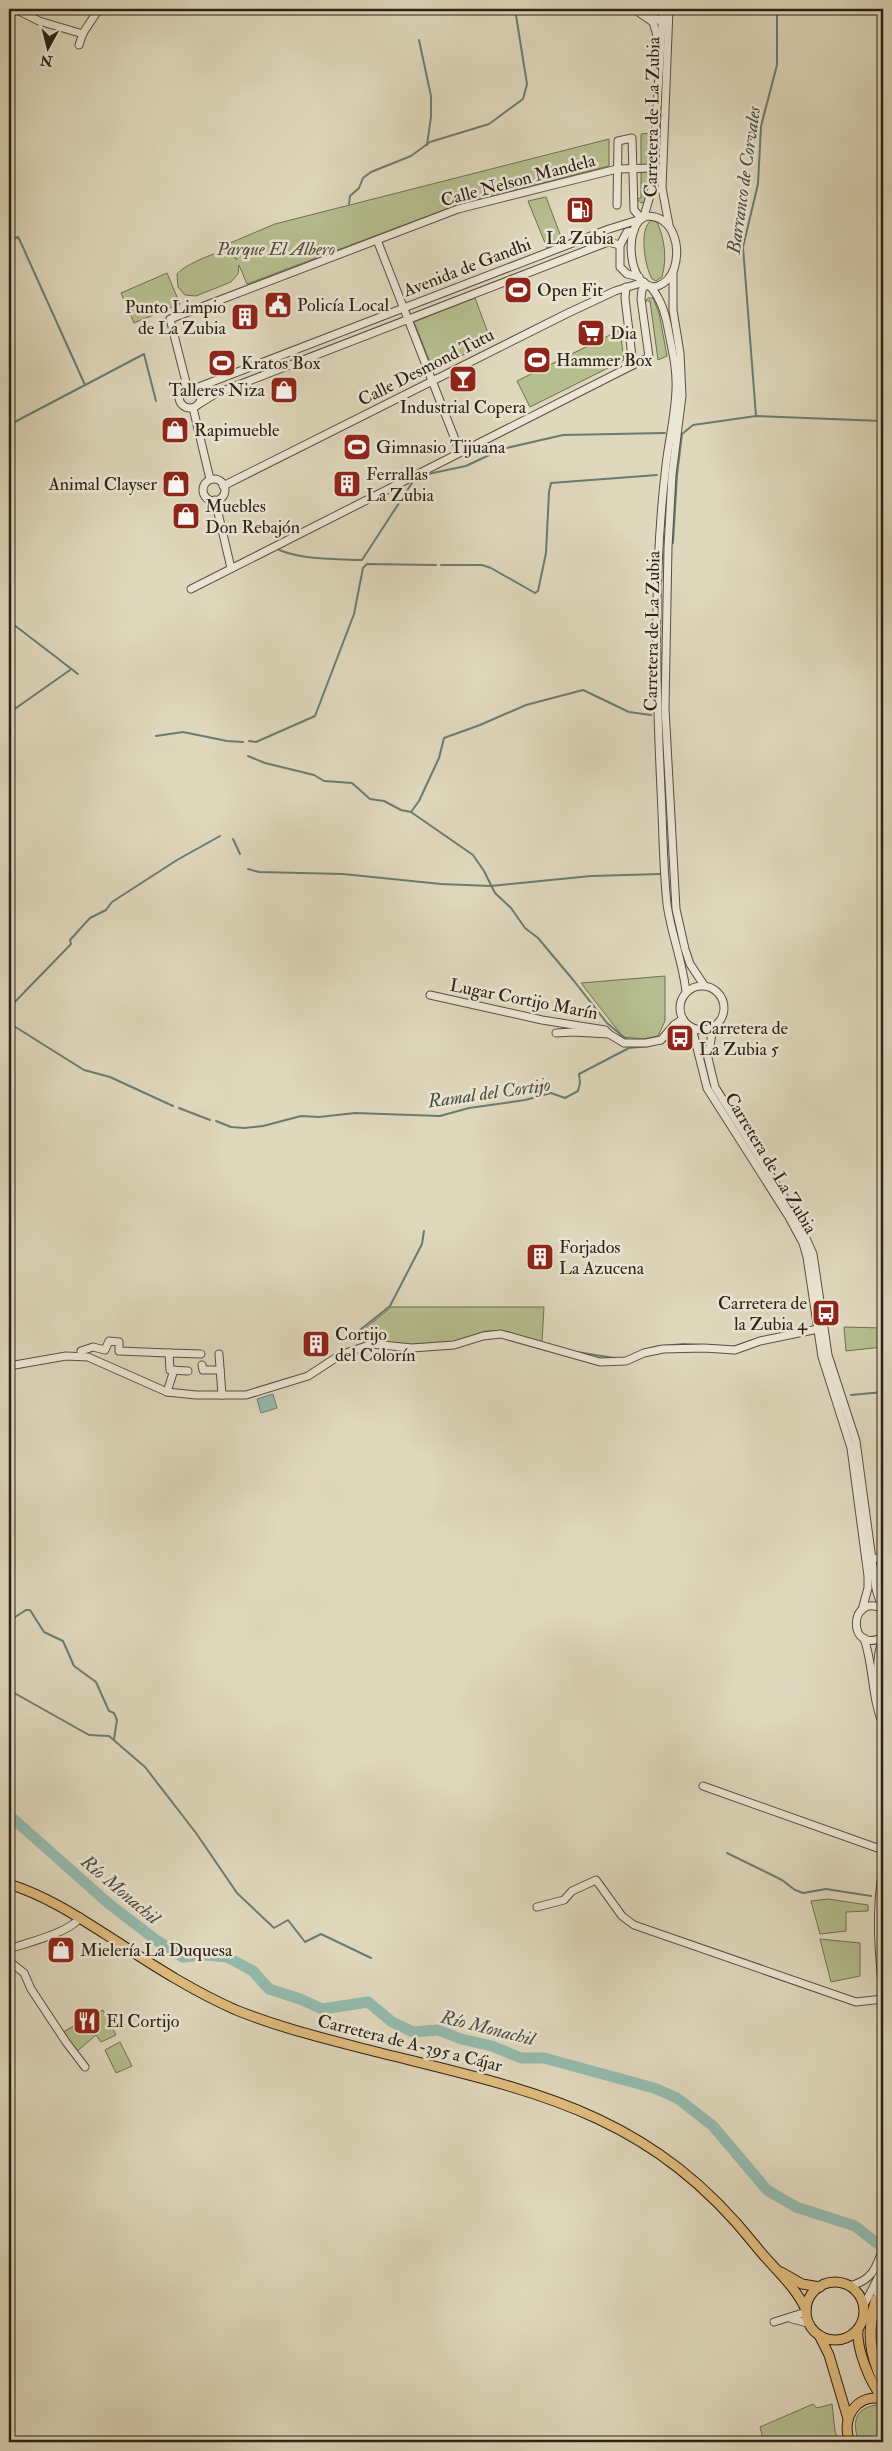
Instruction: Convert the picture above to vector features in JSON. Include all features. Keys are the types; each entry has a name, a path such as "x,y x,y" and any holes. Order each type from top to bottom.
{"highway":[{"path":"876,2300 871,2318 870,2344 883,2382"}],"main road":[{"name":"Carretera de A-395 a Cájar","path":"9,1884 52,1900 182,1982 255,2017 337,2042 526,2091 584,2111 616,2127 667,2158 694,2180 731,2216 800,2297 806,2311"},
{"name":"Carretera de A-395 a Cájar","path":"776,2269 802,2284 820,2287"},
{"path":"818,2335 829,2339 840,2339 850,2335 858,2328 862,2319 863,2307 858,2295 848,2286 833,2283 820,2287 809,2298 806,2311 808,2323 818,2335 829,2355 848,2419"},
{"path":"858,2328 859,2344 869,2374 883,2399"},
{"path":"850,2442 847,2431 851,2411 861,2401 869,2398 883,2399"}],"street":[{"path":"14,9 39,21 83,33"},
{"path":"22,9 42,19 83,33"},
{"path":"80,45 83,33 99,9"},
{"path":"634,9 653,22 663,61"},
{"path":"641,9 662,21"},
{"name":"Carretera de La Zubia","path":"663,9 662,21 665,24 662,188 669,225"},
{"name":"Carretera de La Zubia","path":"641,218 650,200 669,9"},
{"path":"617,205 618,141 632,138 634,210 641,218"},
{"name":"Calle Nelson Mandela","path":"187,386 170,320 458,209 617,169 653,168"},
{"path":"634,231 627,232 620,245 620,267 627,274 645,282 663,284 673,271 677,251 669,225 659,217 641,218"},
{"path":"641,218 634,231 632,261 645,282"},
{"name":"Avenida de Gandhi","path":"196,388 641,218"},
{"path":"377,240 460,452"},
{"name":"Avenida de Gandhi","path":"196,406 215,394 608,242 620,245"},
{"name":"Carretera de La Zubia","path":"673,271 673,310 680,352 682,396 672,475 668,547 665,708 676,909 684,949 690,964 704,985"},
{"path":"191,589 648,357 641,299 645,282"},
{"name":"Carretera de La Zubia","path":"645,282 660,300 666,315 674,360 675,406 665,474 657,610 657,703 667,902 686,992"},
{"name":"Calle Desmond Tutu","path":"223,486 615,291 645,282"},
{"path":"626,287 625,298 633,365"},
{"path":"196,406 182,406 178,400 179,393 187,386 196,388 201,397 196,406 210,480"},
{"path":"210,480 218,480 223,486 222,496 216,500 208,498 203,492 204,484 210,480"},
{"path":"216,500 231,568"},
{"path":"704,985 717,991 724,1003 723,1016 714,1027 705,1030 692,1028 683,1019 680,1006 686,992 695,986 704,985"},
{"name":"Lugar Cortijo Marín","path":"430,995 542,1020 605,1030 624,1043 646,1044 661,1040 674,1025 683,1019"},
{"name":"Carretera de La Zubia","path":"714,1027 708,1058 715,1087 796,1216 813,1254 828,1355 856,1441 876,1588 883,1609"},
{"name":"Carretera de La Zubia","path":"692,1028 707,1088 789,1217 803,1244 810,1272 826,1372 851,1448 868,1576 868,1588 856,1624 857,1630 864,1638"},
{"name":"Lugar Cortijo Marín","path":"556,1033 609,1034"},
{"path":"12,1366 81,1356 99,1360 168,1392 246,1395 308,1376 340,1355 372,1344 412,1348 454,1345 483,1336 501,1334 600,1362 614,1363 663,1349 704,1348 735,1350 760,1341 818,1329"},
{"path":"81,1356 81,1351 89,1348 105,1350 109,1341 119,1342 119,1351 200,1354"},
{"path":"169,1353 169,1367 174,1370 188,1371"},
{"path":"219,1354 222,1394"},
{"path":"202,1365 203,1370 220,1370"},
{"path":"168,1392 174,1370"},
{"path":"873,1558 883,1559"},
{"path":"862,1610 872,1606 883,1609"},
{"path":"864,1638 874,1641 883,1638 879,1683 883,1706"},
{"path":"864,1638 870,1657 875,1703 883,1725"},
{"path":"703,1786 883,1850"},
{"path":"537,1907 564,1900 572,1891 596,1880 622,1916 634,1925 856,2002 883,1997 877,1932 883,1869"},
{"path":"9,1949 56,1932 77,1922 80,1917"},
{"path":"9,1961 24,1973 31,1989 85,2067"},
{"path":"848,2286 867,2280 874,2273 883,2247"},
{"path":"863,2307 883,2268"},
{"path":"883,2275 876,2300 883,2308"},
{"path":"774,2322 791,2318 806,2311"},
{"path":"791,2318 808,2323"}],"green space":[{"path":"650,133 649,190 645,202 641,203 637,199 641,198 641,134"},
{"name":"Parque El Albero","path":"609,139 609,166 457,205 247,284 239,265 238,274 231,282 196,296 185,295 178,287 177,274 185,267 206,257 224,252 237,260 230,243 275,224"},
{"path":"546,197 563,242 547,248 528,201"},
{"path":"652,220 657,222 664,249 662,277 656,281 652,279 649,273 644,248 645,231"},
{"path":"167,273 180,304 134,323 121,293"},
{"path":"475,298 491,341 433,370 414,322"},
{"path":"648,298 653,298 659,313 667,356 658,360 650,301 645,301"},
{"path":"620,330 624,360 530,407 517,381"},
{"path":"665,976 665,1021 658,1036 643,1039 623,1037 581,983"},
{"path":"391,1307 544,1307 542,1342 505,1331 485,1331 456,1343 411,1346 367,1344 356,1336"},
{"path":"844,1327 883,1328 883,1347 846,1351"},
{"path":"828,1899 868,1905 868,1911 846,1912 846,1931 820,1934 811,1901"},
{"path":"820,1939 860,1943 860,1976 831,1982"},
{"path":"103,2010 116,2035 101,2042 96,2035 75,2053 63,2032"},
{"path":"120,2042 132,2066 116,2073 105,2050"},
{"path":"813,2404 817,2408 832,2404 835,2431 839,2442 764,2442 760,2427"},
{"path":"877,2405 883,2407 883,2442 859,2442 856,2423 859,2413 864,2409"}],"water":[{"path":"273,1394 277,1408 261,1413 257,1399"}],"waterway":[{"path":"349,204 350,196 359,188 363,178 371,172 411,156 430,142 489,124 523,99 527,84 515,9"},
{"name":"Barranco de Corvales","path":"756,416 743,247 758,184 761,126 777,65 777,9"},
{"path":"419,40 431,96 431,117 427,145"},
{"path":"9,241 18,237 85,385"},
{"path":"9,425 144,354 156,401"},
{"path":"682,434 693,425 756,416 882,421"},
{"path":"428,474 466,466 502,449 563,435 665,433"},
{"path":"673,543 677,475 682,434"},
{"path":"441,565 482,565 491,568 535,593 538,591 546,553 551,483 657,475"},
{"path":"279,550 309,557 362,560 412,483"},
{"path":"249,741 256,742 315,716 354,614 363,568 367,564 436,565"},
{"path":"9,621 78,674"},
{"path":"9,713 70,670"},
{"path":"411,812 419,801 439,758 444,738 526,705 583,690 629,712 651,715"},
{"path":"156,736 183,732 227,741 243,742"},
{"path":"248,756 265,763 314,775 324,781 352,783 370,799 384,801 401,810 411,812 473,855 484,871 495,893 511,908 525,928 538,938 607,1023 626,1039"},
{"path":"9,1008 71,944 70,940 90,918 106,910 112,902 177,860 220,836"},
{"path":"233,839 240,854"},
{"path":"248,869 259,872 343,874 441,884 491,886 591,876 660,874"},
{"path":"9,1023 84,1070 110,1077 173,1106"},
{"name":"Ramal del Cortijo","path":"664,1041 670,1038 682,1040"},
{"name":"Ramal del Cortijo","path":"216,1121 231,1127 244,1128 263,1126 301,1116 319,1117 355,1113 440,1116 469,1108 525,1100 551,1093 565,1098 578,1091 580,1083 579,1074 629,1048 650,1046"},
{"path":"179,1108 210,1120"},
{"path":"366,1344 355,1334 390,1306 422,1244 424,1231"},
{"path":"733,1347 760,1338"},
{"path":"654,1347 683,1344 701,1345"},
{"path":"577,1352 614,1358"},
{"path":"851,1395 883,1392"},
{"path":"9,1621 26,1610 30,1610 44,1632 63,1641 74,1666 96,1682 109,1711 114,1713 117,1720 114,1739"},
{"path":"9,1690 89,1735 109,1736 145,1767 196,1833 237,1893 274,1928 288,1920 305,1942 321,1934 371,1958"},
{"name":"Río Monachil","path":"9,1815 108,1903 156,1940 183,1957 205,1955 227,1957 253,1971 269,1989 300,1999 322,2009 368,2002 392,2022 413,2032 438,2030 461,2039 492,2046 521,2058 544,2058 654,2088 677,2098 713,2126 767,2190 796,2207 855,2226 883,2248"},
{"path":"727,1853 782,1880 795,1890 803,1893 826,1889 871,1896"}],"place":[{"name":"La Zubia","path":"580,210"},
{"name":"Open Fit","path":"518,290"},
{"name":"Policía Local","path":"278,305"},
{"name":"Punto Limpio de La Zubia","path":"245,317"},
{"name":"Dia","path":"591,333"},
{"name":"Hammer Box","path":"537,360"},
{"name":"Kratos Box","path":"222,363"},
{"name":"Industrial Copera","path":"463,379"},
{"name":"Talleres Niza","path":"284,390"},
{"name":"Rapimueble","path":"175,430"},
{"name":"Gimnasio Tijuana","path":"357,447"},
{"name":"Animal Clayser","path":"176,484"},
{"name":"Ferrallas La Zubia","path":"347,484"},
{"name":"Muebles Don Rebajón","path":"186,516"},
{"name":"Carretera de La Zubia 5","path":"680,1038"},
{"name":"Forjados La Azucena","path":"540,1257"},
{"name":"Carretera de la Zubia 4","path":"826,1313"},
{"name":"Cortijo del Colorín","path":"316,1344"},
{"name":"Mielería La Duquesa","path":"61,1950"},
{"name":"El Cortijo","path":"87,2021"}]}
